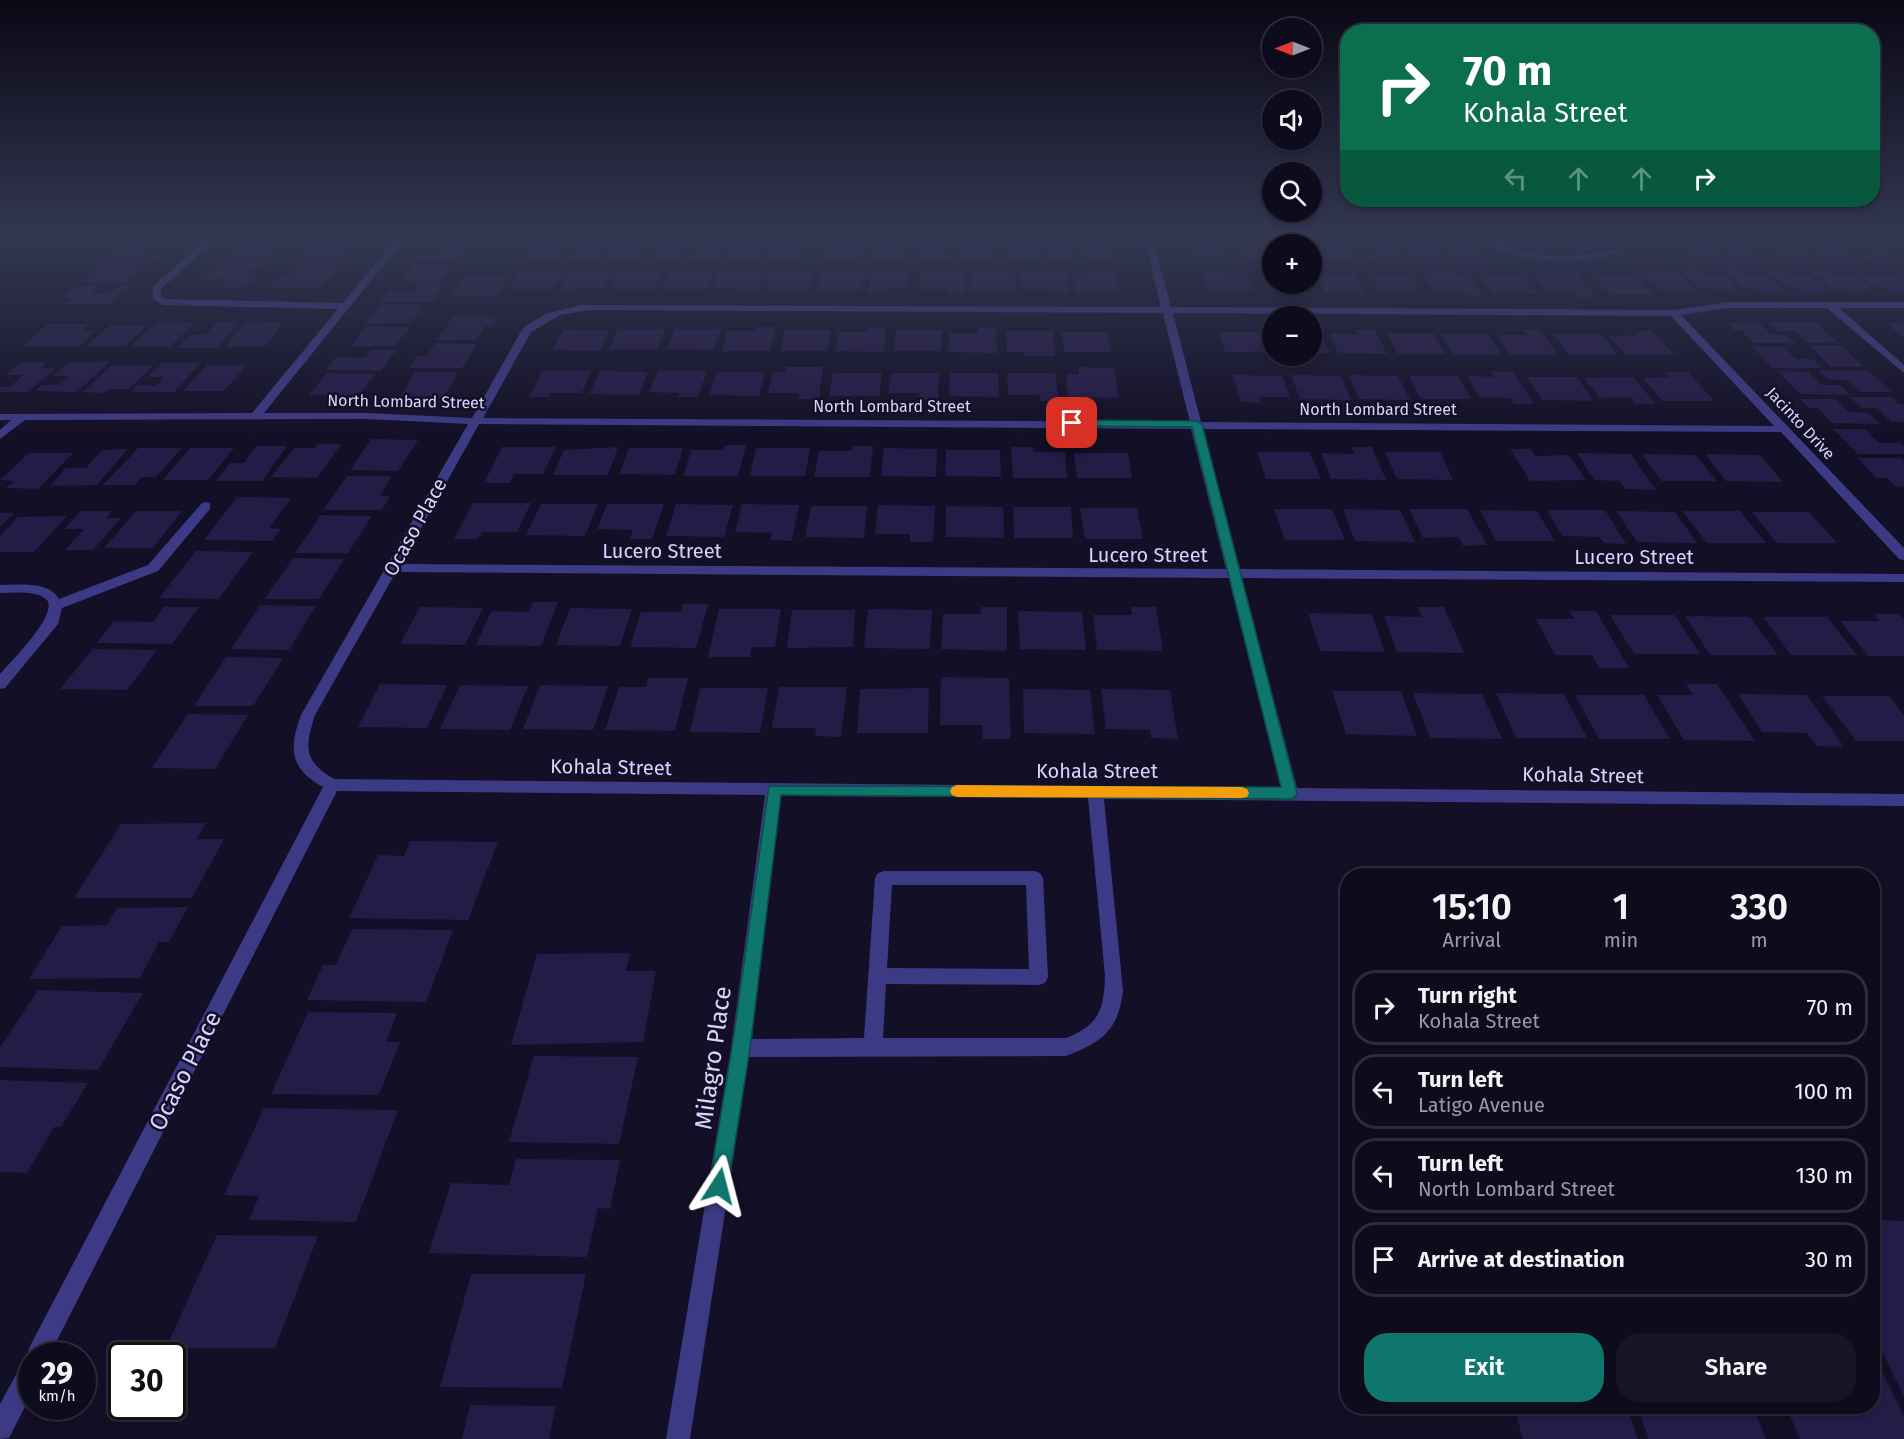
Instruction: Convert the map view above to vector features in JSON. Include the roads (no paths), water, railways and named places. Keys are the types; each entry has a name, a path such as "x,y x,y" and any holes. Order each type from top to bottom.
{"street":[{"path":"215,303 345,306"},
{"path":"256,415 347,303"},
{"path":"1165,303 1290,793"},
{"path":"1167,311 1674,312 1728,305 1904,305"},
{"path":"1831,306 1904,370"},
{"name":"Ocaso Place","path":"45,1342 332,785 315,776 300,758 299,739 308,715 527,330 538,320 556,312 590,307 1167,311"},
{"name":"Jacinto Drive","path":"1674,312 1904,556"},
{"name":"North Lombard Street","path":"0,417 256,415 367,416 474,421 1784,429"},
{"path":"0,436 22,417"},
{"path":"56,605 153,568 206,506"},
{"name":"Lucero Street","path":"392,568 1904,578"},
{"path":"0,589 33,589 51,596 56,605 53,621 0,684"},
{"name":"Kohala Street","path":"332,785 1904,800"},
{"name":"Milagro Place","path":"678,1439 741,1048 774,790"},
{"path":"741,1048 1066,1047 1090,1039 1106,1020 1114,1000 1113,963 1095,792"},
{"path":"873,1048 877,976 884,878 1034,878 1039,977 877,976"},
{"path":"0,1429 18,1395"}]}
